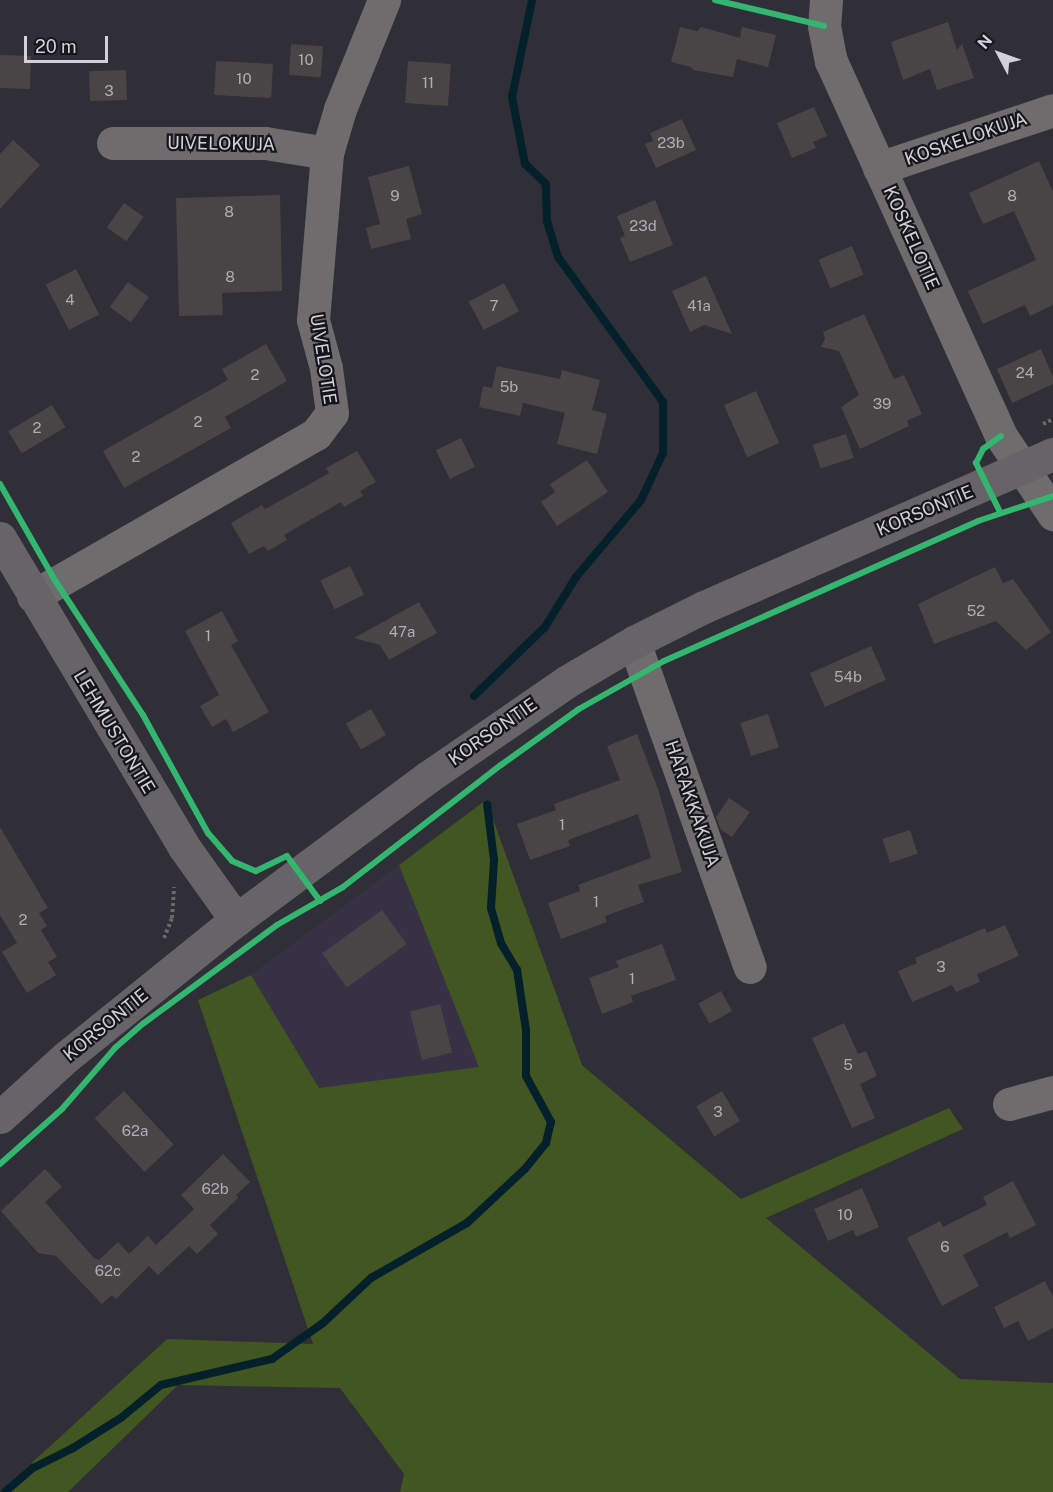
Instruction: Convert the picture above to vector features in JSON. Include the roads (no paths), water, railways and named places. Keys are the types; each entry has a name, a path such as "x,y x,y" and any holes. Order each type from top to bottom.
{"main road":[{"name":"KORSONTIE","path":"0,1117 66,1057 236,920 428,777 566,682 634,642 757,584 1053,454"},
{"name":"LEHMUSTONTIE","path":"0,538 184,847 236,920"}],"street":[{"name":"UIVELOTIE","path":"33,596 316,435 332,413 326,368 314,320 327,153 340,109 384,0"},
{"name":"KOSKELOTIE","path":"826,0 824,26 831,61 1000,436 1053,514"},
{"name":"KOSKELOKUJA","path":"879,168 1053,110"},
{"name":"UIVELOKUJA","path":"113,143 265,143 327,153"},
{"name":"HARAKKAKUJA","path":"634,642 750,967"},
{"path":"1009,1104 1053,1092"}],"waterway":[{"path":"474,696 545,627 576,577 641,500 663,453 663,402 558,257 547,221 546,184 525,164 512,97 532,0"},
{"path":"5,1492 33,1468 73,1448 122,1417 161,1385 272,1359 323,1323 371,1278 467,1223 525,1169 546,1143 551,1122 526,1076 526,1030 517,970 501,943 491,908 494,860 487,804"}]}
